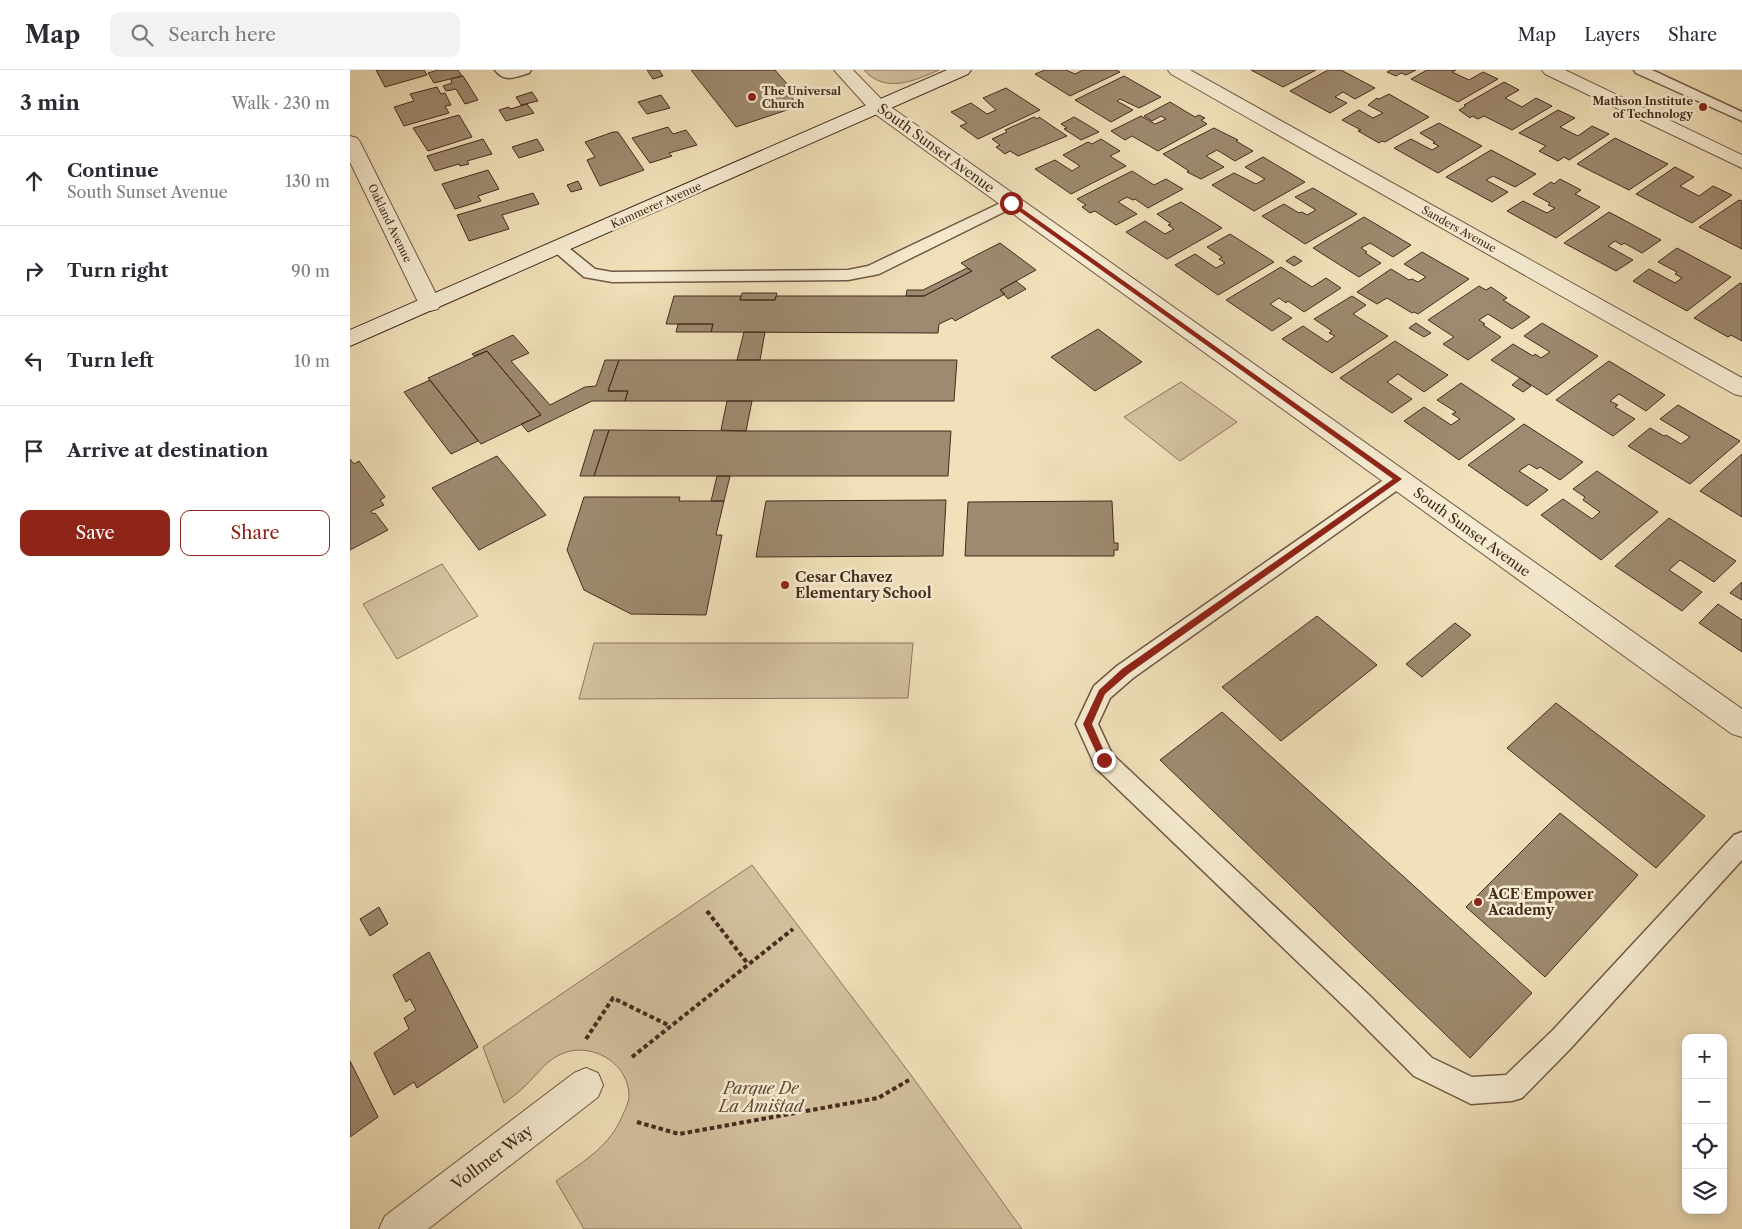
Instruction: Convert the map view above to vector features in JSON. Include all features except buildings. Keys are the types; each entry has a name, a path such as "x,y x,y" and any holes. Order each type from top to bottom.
{"street":[{"name":"South Sunset Avenue","path":"843,70 878,107 1742,724"},
{"name":"Kammerer Avenue","path":"350,339 962,70"},
{"name":"Sanders Avenue","path":"1177,70 1742,388"},
{"path":"1551,70 1741,159"},
{"name":"Oakland Avenue","path":"350,142 430,304"},
{"name":"Vollmer Way","path":"398,1229 586,1085"}],"lane":[{"path":"502,70 506,75 524,70"},
{"path":"1641,70 1742,117"},
{"path":"558,248 590,273 612,277 848,275 873,270 1011,203"},
{"path":"1399,479 1125,672 1102,692 1087,724 1104,760 1360,1004 1423,1067 1471,1091 1512,1088 1557,1045 1742,843"}],"path":[{"path":"707,911 748,964"},
{"path":"632,1057 793,929"},
{"path":"586,1039 612,998 670,1026"},
{"path":"637,1122 679,1134 878,1098 909,1080"}],"green space":[{"path":"864,70 939,70 910,81 890,83 881,82"},
{"path":"1181,382 1237,422 1180,461 1124,417"},
{"path":"442,564 478,616 397,659 363,604"},
{"path":"594,643 913,643 908,698 579,699"},
{"name":"Parque De La Amistad","path":"752,865 911,1075 1022,1229 584,1229 556,1181 592,1155 615,1131 629,1099 627,1084 622,1073 605,1057 594,1052 570,1051 559,1055 549,1062 523,1088 504,1103 483,1047"}],"place":[{"name":"The Universal Church","path":"752,97"},
{"name":"Mathson Institute of Technology","path":"1703,107"},
{"name":"Cesar Chavez Elementary School","path":"785,585"},
{"name":"ACE Empower Academy","path":"1478,902"}],"route":[{"path":"1011,203 1399,479 1125,672 1102,692 1087,724 1104,760"}]}
